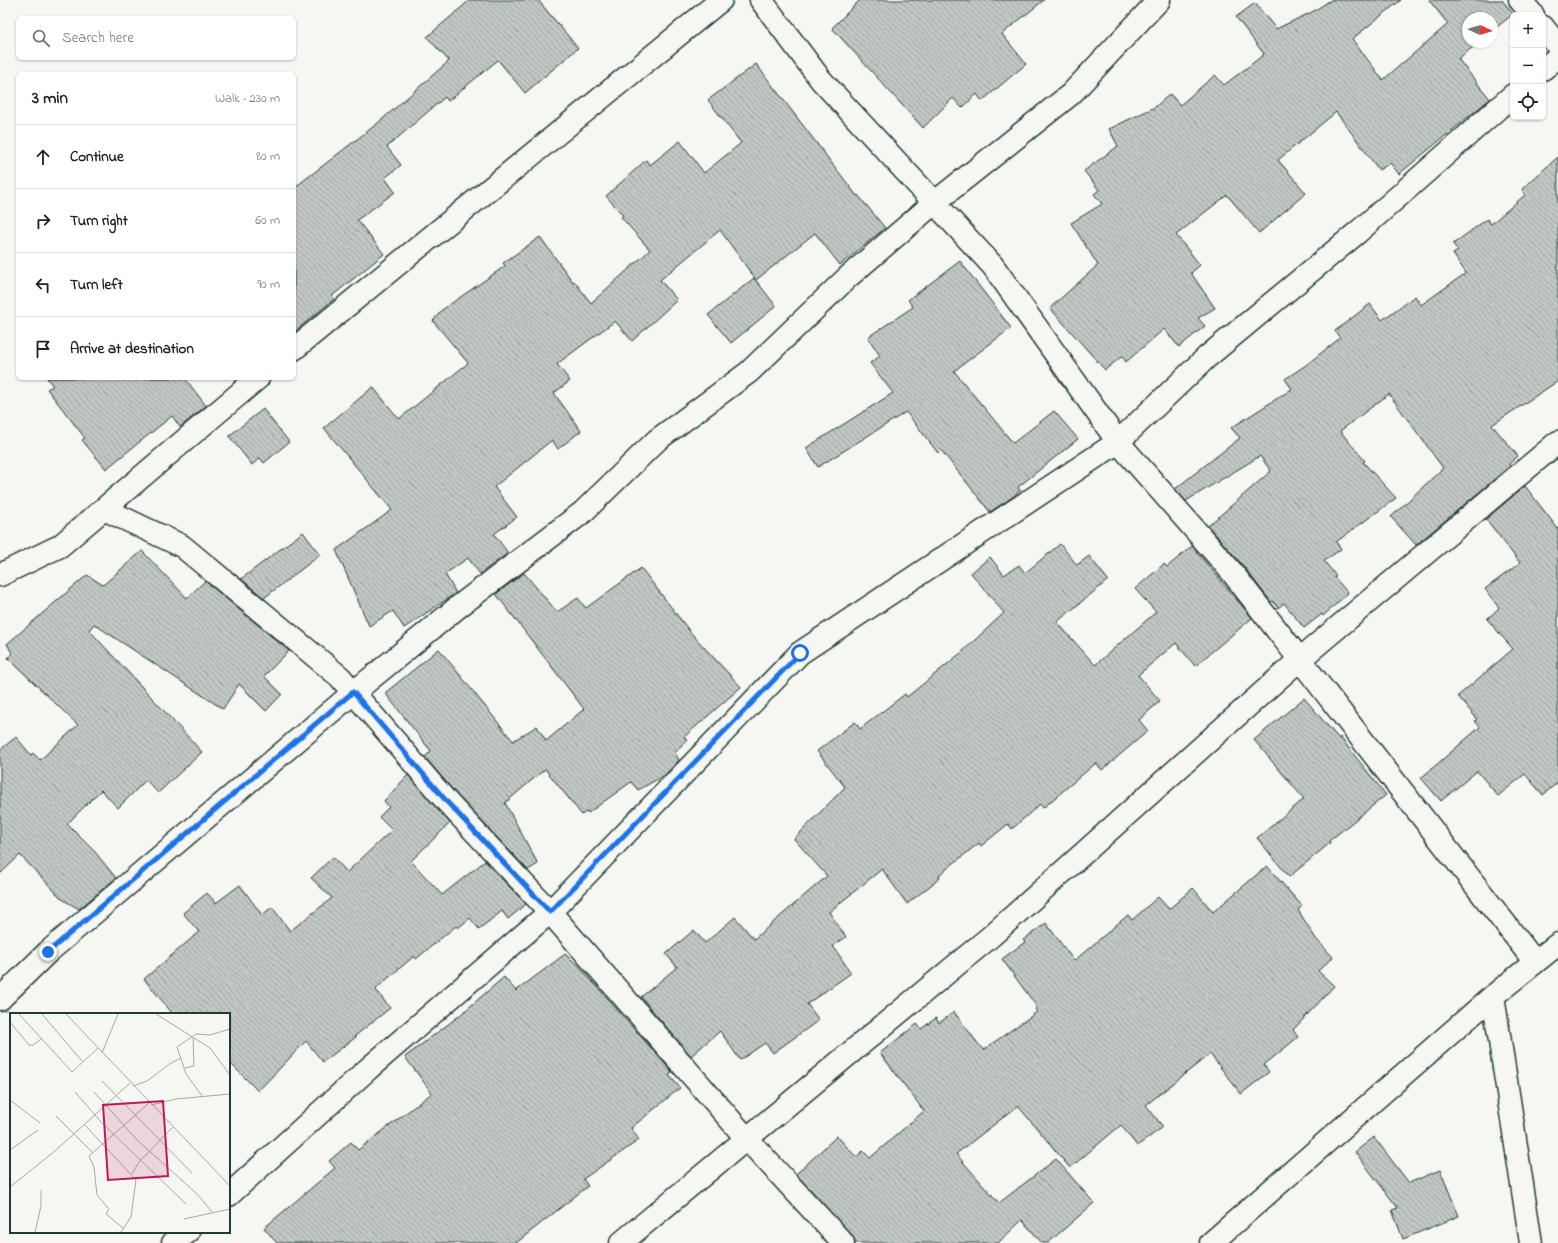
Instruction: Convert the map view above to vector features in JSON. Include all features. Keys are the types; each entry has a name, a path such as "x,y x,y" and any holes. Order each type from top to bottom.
{"street":[{"path":"296,347 721,0"},
{"path":"761,0 821,80 993,266 1118,442 1231,571 1535,962"},
{"path":"0,999 48,952 353,692 458,606 583,512 657,440 749,372 848,277 934,203 1071,94 1159,0"},
{"path":"1520,0 1530,12"},
{"path":"1546,32 1558,46"},
{"path":"1546,67 1558,57"},
{"path":"230,1194 368,1068 550,912 800,653 1118,442 1207,357 1358,232 1510,98"},
{"path":"0,575 60,546 256,380"},
{"path":"621,1243 996,932 1300,660 1558,442"},
{"path":"104,509 182,546 340,676 448,803 550,912 747,1139 843,1243"},
{"path":"1211,1243 1493,996 1558,944"},
{"path":"1493,996 1531,1243"},
{"path":"174,1243 187,1233"}],"building":[{"path":"470,0 538,0 578,48 525,93 498,60 448,101 445,97 387,147 401,165 385,178 395,192 357,220 384,254 332,296 334,299 296,330 296,186 378,123 449,61 427,37"},
{"path":"860,0 1044,0 1002,34 1026,64 982,101 977,94 962,108 953,98 923,128 832,28"},
{"path":"1331,0 1401,0 1352,39 1383,80 1448,24 1429,0 1502,0 1511,12 1510,12 1510,16 1498,26 1498,12 1462,12 1462,48 1472,48 1458,59 1490,99 1399,174 1390,163 1379,170 1336,112 1278,160 1306,193 1259,233 1227,195 1176,235 1200,265 1191,273 1215,308 1198,318 1205,326 1179,347 1164,329 1126,362 1122,356 1105,370 1050,308 1098,265 1071,223 1102,204 1094,194 1099,190 1084,171 1118,146 1109,129 1155,107 1170,94 1180,105 1215,75 1224,85 1262,56 1264,54 1236,17 1255,3 1276,29 1312,12"},
{"path":"756,64 857,196 858,195 885,228 840,265 815,233 756,280 720,230 660,280 677,300 632,341 615,321 557,364 570,381 554,393 581,431 558,449 552,440 494,487 517,517 494,534 508,553 480,574 468,558 445,574 456,593 404,628 393,611 369,626 336,550 392,510 324,428 373,387 399,419 468,363 433,321 442,310 505,266 503,263 540,237 573,282 574,281 591,303 650,250 621,217 623,215 606,196 646,160 650,165 680,141 704,173 741,143 708,100"},
{"path":"1558,157 1558,381 1492,425 1518,456 1509,464 1510,466 1416,545 1391,517 1443,468 1389,394 1340,431 1365,461 1363,462 1396,498 1336,542 1341,549 1324,561 1336,576 1334,577 1348,593 1323,616 1322,614 1304,628 1284,603 1278,608 1273,601 1271,602 1241,563 1208,526 1271,471 1260,456 1186,501 1175,489 1240,438 1231,428 1292,389 1285,379 1306,365 1340,338 1335,331 1370,304 1382,320 1415,296 1421,305 1466,273 1453,254 1458,251 1453,244 1487,219 1491,224 1525,195 1522,189"},
{"path":"960,261 1011,328 954,371 1013,443 1054,411 1078,439 1018,487 1020,490 1014,496 990,512 941,450 938,453 906,412 818,467 806,448 893,393 870,363 880,356 868,337 913,307 908,300"},
{"path":"754,278 776,306 731,343 708,315"},
{"path":"48,380 186,380 206,406 180,427 172,416 106,469 82,440 85,438 47,389 53,386"},
{"path":"263,409 289,442 264,463 260,458 252,465 229,436"},
{"path":"1525,486 1558,529 1558,782 1543,795 1525,774 1498,796 1477,771 1441,801 1421,778 1480,727 1475,721 1477,719 1458,696 1513,649 1487,619 1499,608 1485,589 1520,563 1486,519"},
{"path":"303,532 320,555 264,598 241,579"},
{"path":"1060,544 1077,565 1089,556 1108,580 1057,622 1095,665 1156,612 1135,589 1164,564 1167,567 1192,546 1252,618 1195,666 1176,643 1138,675 1160,701 1139,720 1148,731 1102,770 1096,763 1043,808 1040,804 1012,829 1008,824 981,846 979,843 939,875 940,878 907,904 882,869 829,912 846,937 833,946 851,973 807,1004 819,1020 773,1053 765,1043 740,1060 720,1031 691,1056 641,997 677,967 666,954 694,930 705,943 735,917 754,939 827,876 794,839 845,787 817,751 855,722 860,729 905,694 907,697 962,652 1004,613 971,573 990,557 1004,575 1019,565 1025,573"},
{"path":"142,551 187,598 205,581 289,651 264,676 282,694 266,711 239,684 223,709 94,624 89,630 202,752 158,793 146,780 118,808 101,790 67,824 95,852 116,878 79,909 62,899 20,855 0,874 0,750 16,737 31,755 33,753 40,760 78,725 8,658 12,653 7,644 87,575 103,585"},
{"path":"641,568 691,633 741,687 684,737 687,739 675,753 679,760 665,775 638,790 631,782 588,813 587,811 582,815 545,769 505,803 538,864 528,870 457,795 425,757 431,751 385,693 439,649 513,741 537,726 546,741 584,709 496,594 524,573 557,612 578,598 586,608"},
{"path":"1304,698 1339,739 1340,737 1386,795 1329,841 1330,843 1289,877 1257,838 1304,799 1254,740"},
{"path":"408,775 450,823 411,861 442,895 485,861 526,904 508,919 502,911 479,929 470,918 458,928 456,926 416,959 414,956 378,987 376,990 390,1008 355,1036 356,1037 323,1062 306,1041 258,1091 230,1063 230,1013 172,1013 144,979 199,932 183,913 207,893 216,903 240,885 262,915 272,907 290,931 332,898 311,878 333,857 347,872 392,830 379,817 389,807 384,801"},
{"path":"1267,866 1302,906 1298,910 1316,939 1333,957 1318,971 1334,986 1293,1030 1298,1037 1264,1065 1269,1072 1241,1094 1210,1054 1146,1105 1163,1127 1137,1146 1121,1125 1070,1168 1018,1106 956,1154 999,1203 1056,1159 1094,1203 1048,1243 1042,1243 1022,1220 998,1243 855,1243 852,1235 796,1174 837,1136 856,1157 863,1151 870,1158 924,1111 880,1053 917,1024 921,1029 936,1018 939,1023 954,1012 983,1050 1037,1012 1035,1009 1037,1007 1002,959 1025,942 1023,940 1046,923 1074,961 1128,915 1132,920 1158,897 1169,909 1193,888 1213,912"},
{"path":"565,954 578,965 672,1072 669,1075 680,1088 631,1128 639,1140 583,1179 588,1186 516,1243 277,1243 264,1228 335,1168 329,1161 351,1142 358,1150 432,1093 405,1057 459,1016 504,977 516,991"},
{"path":"1374,1137 1409,1183 1440,1170 1459,1216 1403,1239 1392,1210 1398,1208 1355,1152"}],"route":[{"path":"48,952 353,692 448,803 550,912 800,653"}]}
